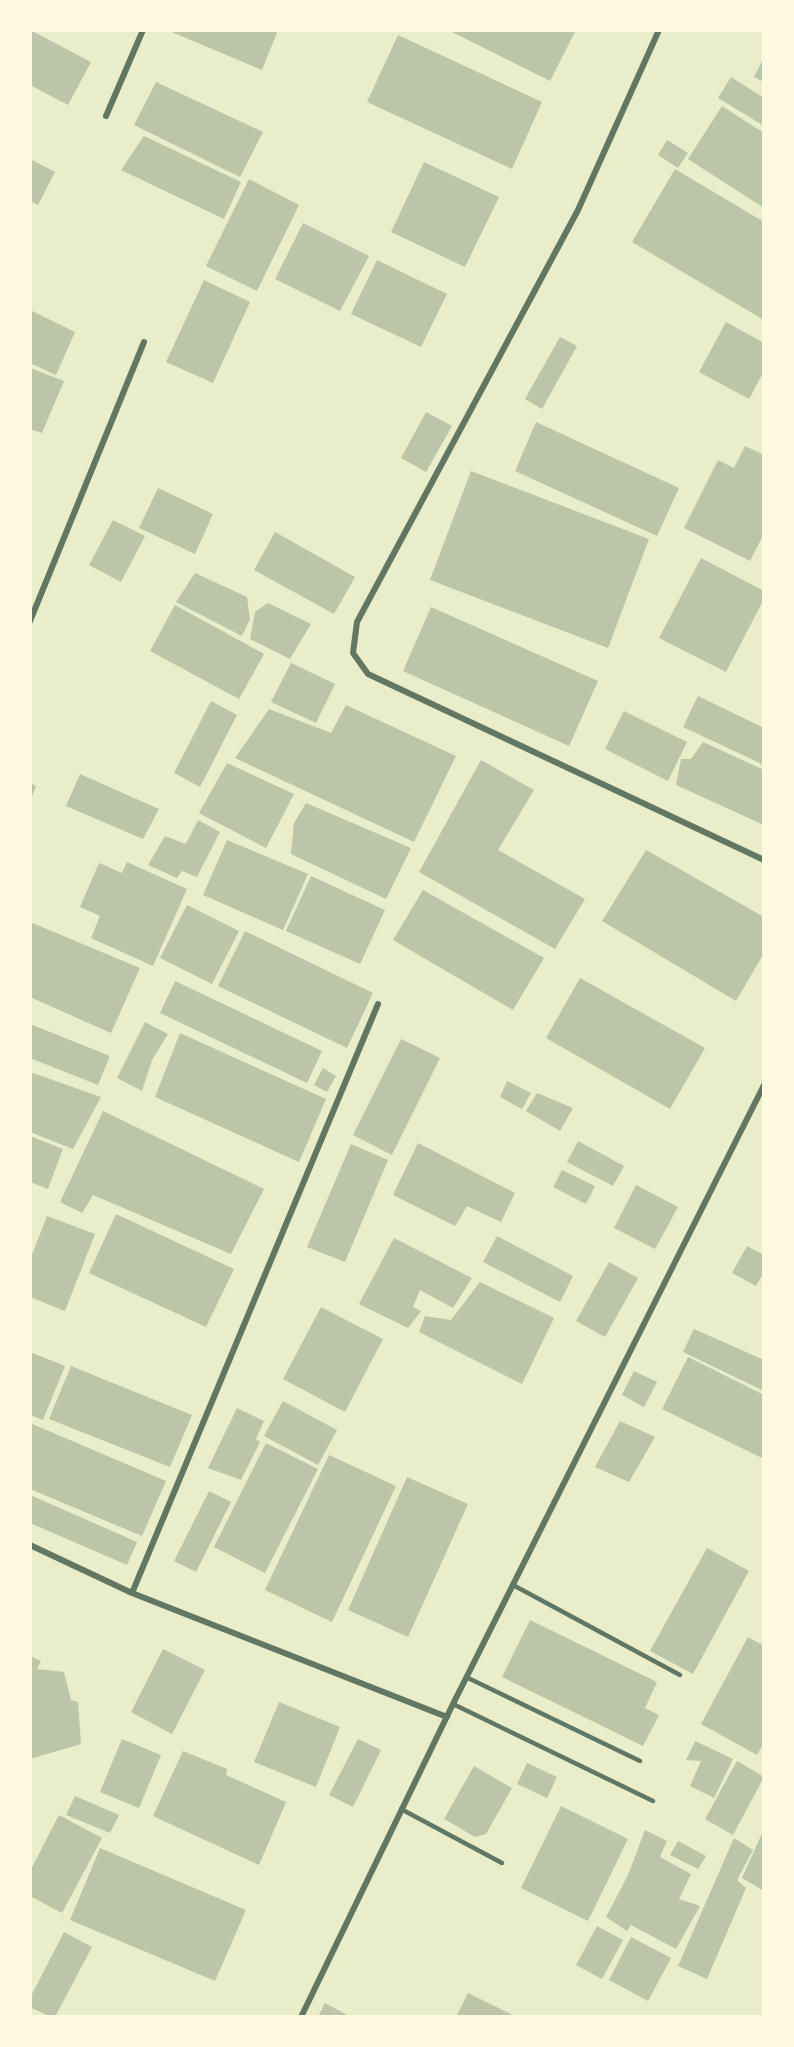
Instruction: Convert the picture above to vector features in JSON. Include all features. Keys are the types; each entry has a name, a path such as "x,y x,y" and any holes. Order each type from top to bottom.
{"street":[{"path":"106,116 143,30"},
{"path":"659,30 578,210 357,622 353,653 368,674 764,860"},
{"path":"30,621 144,342"},
{"path":"132,1593 378,1004"},
{"path":"301,2017 466,1677 764,1085"},
{"path":"30,1545 132,1593 447,1717"}],"lane":[{"path":"513,1585 680,1675"},
{"path":"466,1677 640,1761"},
{"path":"453,1704 653,1801"},
{"path":"401,1809 502,1863"}],"building":[{"path":"30,30 91,62 68,105 30,85"},
{"path":"167,30 278,30 262,70"},
{"path":"448,30 576,30 550,81"},
{"path":"398,35 542,102 512,169 367,102"},
{"path":"764,57 764,82 754,77"},
{"path":"731,77 764,98 764,126 718,98"},
{"path":"156,82 263,132 240,177 134,125"},
{"path":"722,106 764,133 764,208 688,159"},
{"path":"144,136 241,182 224,219 121,170"},
{"path":"667,140 688,153 678,168 658,155"},
{"path":"30,159 55,172 38,205 30,201"},
{"path":"424,162 499,197 465,267 391,232"},
{"path":"675,169 764,222 764,320 632,242"},
{"path":"249,179 299,205 257,291 206,266"},
{"path":"303,223 369,256 340,311 275,279"},
{"path":"377,260 447,294 421,347 351,314"},
{"path":"204,280 250,302 213,383 166,362"},
{"path":"30,310 75,332 56,375 30,363"},
{"path":"726,322 764,343 764,371 749,399 699,372"},
{"path":"560,337 577,346 542,409 525,399"},
{"path":"30,368 64,381 42,433 30,429"},
{"path":"426,412 452,426 426,472 401,458"},
{"path":"536,422 679,488 657,536 515,471"},
{"path":"745,446 764,455 764,533 750,561 684,528 718,460 734,468"},
{"path":"471,471 649,539 608,648 430,580"},
{"path":"158,488 213,514 195,554 139,528"},
{"path":"113,520 145,536 121,582 89,565"},
{"path":"275,532 355,577 334,614 254,570"},
{"path":"701,558 764,591 764,599 726,672 659,638"},
{"path":"195,573 247,597 250,619 242,636 176,602"},
{"path":"268,603 311,624 290,659 250,639 255,612"},
{"path":"175,605 264,654 239,699 150,651"},
{"path":"431,607 598,681 569,746 403,671"},
{"path":"291,663 335,684 316,723 271,702"},
{"path":"698,696 764,728 764,765 683,727"},
{"path":"211,701 237,715 200,787 174,773"},
{"path":"346,705 456,756 414,842 235,758 269,709 331,733"},
{"path":"624,711 687,742 668,781 605,749"},
{"path":"703,742 764,770 764,825 676,785 681,759 691,759"},
{"path":"481,760 534,790 498,850 585,899 555,949 419,872"},
{"path":"227,763 294,794 266,848 199,813"},
{"path":"80,774 159,809 143,839 66,806"},
{"path":"30,783 36,786 30,801"},
{"path":"306,803 411,848 386,899 291,854 294,823"},
{"path":"198,820 220,832 197,877 182,871 177,878 148,865 165,836 186,844"},
{"path":"227,840 308,874 283,930 203,895"},
{"path":"646,850 764,917 764,953 736,1001 602,921"},
{"path":"127,862 187,889 153,966 91,938 100,916 80,907 99,863 122,873"},
{"path":"311,876 385,910 360,964 286,931"},
{"path":"423,890 544,958 513,1010 393,940"},
{"path":"187,905 239,931 212,984 160,958"},
{"path":"30,922 140,968 111,1033 30,997"},
{"path":"245,931 373,993 347,1048 218,986"},
{"path":"580,978 705,1048 670,1109 546,1038"},
{"path":"175,981 322,1051 307,1083 160,1013"},
{"path":"145,1022 168,1034 152,1060 142,1091 117,1078"},
{"path":"30,1024 110,1056 98,1085 30,1058"},
{"path":"180,1033 326,1099 299,1162 155,1097"},
{"path":"401,1039 440,1058 392,1155 353,1135"},
{"path":"323,1068 336,1076 327,1092 314,1085"},
{"path":"30,1072 101,1097 73,1149 30,1132"},
{"path":"507,1081 531,1093 522,1109 500,1097"},
{"path":"537,1093 573,1108 560,1131 526,1111"},
{"path":"103,1111 264,1189 231,1254 93,1195 82,1213 60,1202"},
{"path":"30,1136 63,1149 48,1189 30,1182"},
{"path":"578,1141 624,1166 613,1186 567,1162"},
{"path":"418,1143 515,1193 501,1222 467,1206 455,1226 393,1195"},
{"path":"351,1144 388,1160 345,1262 307,1247"},
{"path":"562,1170 595,1186 586,1204 553,1187"},
{"path":"636,1185 678,1207 655,1249 614,1228"},
{"path":"116,1214 234,1269 206,1327 89,1273"},
{"path":"47,1216 95,1234 65,1311 30,1297 30,1260"},
{"path":"497,1236 573,1276 560,1302 483,1262"},
{"path":"394,1238 472,1278 453,1308 420,1290 413,1307 421,1311 408,1328 359,1304"},
{"path":"747,1246 764,1255 764,1272 756,1286 732,1273"},
{"path":"609,1262 638,1278 605,1337 576,1321"},
{"path":"480,1282 554,1318 522,1384 419,1332 425,1316 451,1320"},
{"path":"321,1307 383,1339 345,1412 283,1379"},
{"path":"694,1329 764,1360 764,1391 683,1352"},
{"path":"30,1352 65,1366 43,1420 30,1415"},
{"path":"688,1357 764,1395 764,1459 662,1409"},
{"path":"71,1366 192,1415 170,1467 49,1419"},
{"path":"634,1371 657,1382 644,1407 622,1395"},
{"path":"283,1401 337,1430 318,1465 264,1436"},
{"path":"237,1408 264,1421 256,1439 260,1442 241,1480 208,1468"},
{"path":"620,1421 655,1437 629,1482 595,1467"},
{"path":"30,1423 166,1481 142,1536 30,1489"},
{"path":"266,1443 318,1469 265,1573 214,1547"},
{"path":"329,1455 396,1486 332,1622 265,1590"},
{"path":"407,1477 468,1504 408,1637 348,1610"},
{"path":"209,1491 231,1502 196,1572 174,1561"},
{"path":"30,1495 137,1542 127,1565 30,1523"},
{"path":"707,1548 749,1571 693,1674 650,1651"},
{"path":"530,1620 657,1682 645,1708 659,1715 643,1746 502,1677"},
{"path":"748,1637 764,1646 764,1742 757,1755 701,1724"},
{"path":"163,1649 205,1670 172,1734 131,1712"},
{"path":"30,1656 41,1661 37,1669 64,1672 71,1700 78,1702 81,1744 30,1759"},
{"path":"279,1702 340,1727 316,1787 254,1762"},
{"path":"122,1739 161,1755 139,1808 100,1792"},
{"path":"358,1739 381,1750 353,1807 329,1795"},
{"path":"695,1741 733,1759 714,1798 690,1786 701,1761 686,1760"},
{"path":"183,1751 227,1769 226,1775 286,1802 259,1865 153,1816"},
{"path":"737,1761 764,1777 733,1835 705,1819"},
{"path":"527,1763 557,1777 547,1798 517,1784"},
{"path":"474,1766 512,1788 486,1834 475,1837 444,1819"},
{"path":"75,1796 119,1815 110,1833 66,1815"},
{"path":"561,1806 628,1839 588,1921 521,1888"},
{"path":"59,1815 102,1838 62,1913 30,1896 30,1871"},
{"path":"764,1829 764,1891 742,1878"},
{"path":"645,1830 667,1841 660,1857 691,1874 679,1899 700,1906 676,1949 631,1925 627,1931 606,1917 628,1875"},
{"path":"734,1838 753,1850 737,1880 746,1888 707,1979 678,1966"},
{"path":"678,1841 706,1856 698,1869 670,1855"},
{"path":"100,1848 246,1910 215,1981 70,1920"},
{"path":"597,1926 623,1940 602,1979 576,1965"},
{"path":"64,1932 92,1947 55,2017 51,2017 30,2007 30,1998"},
{"path":"631,1937 671,1958 648,2001 609,1980"},
{"path":"468,1993 517,2017 456,2017"},
{"path":"325,2003 351,2017 318,2017"}]}
